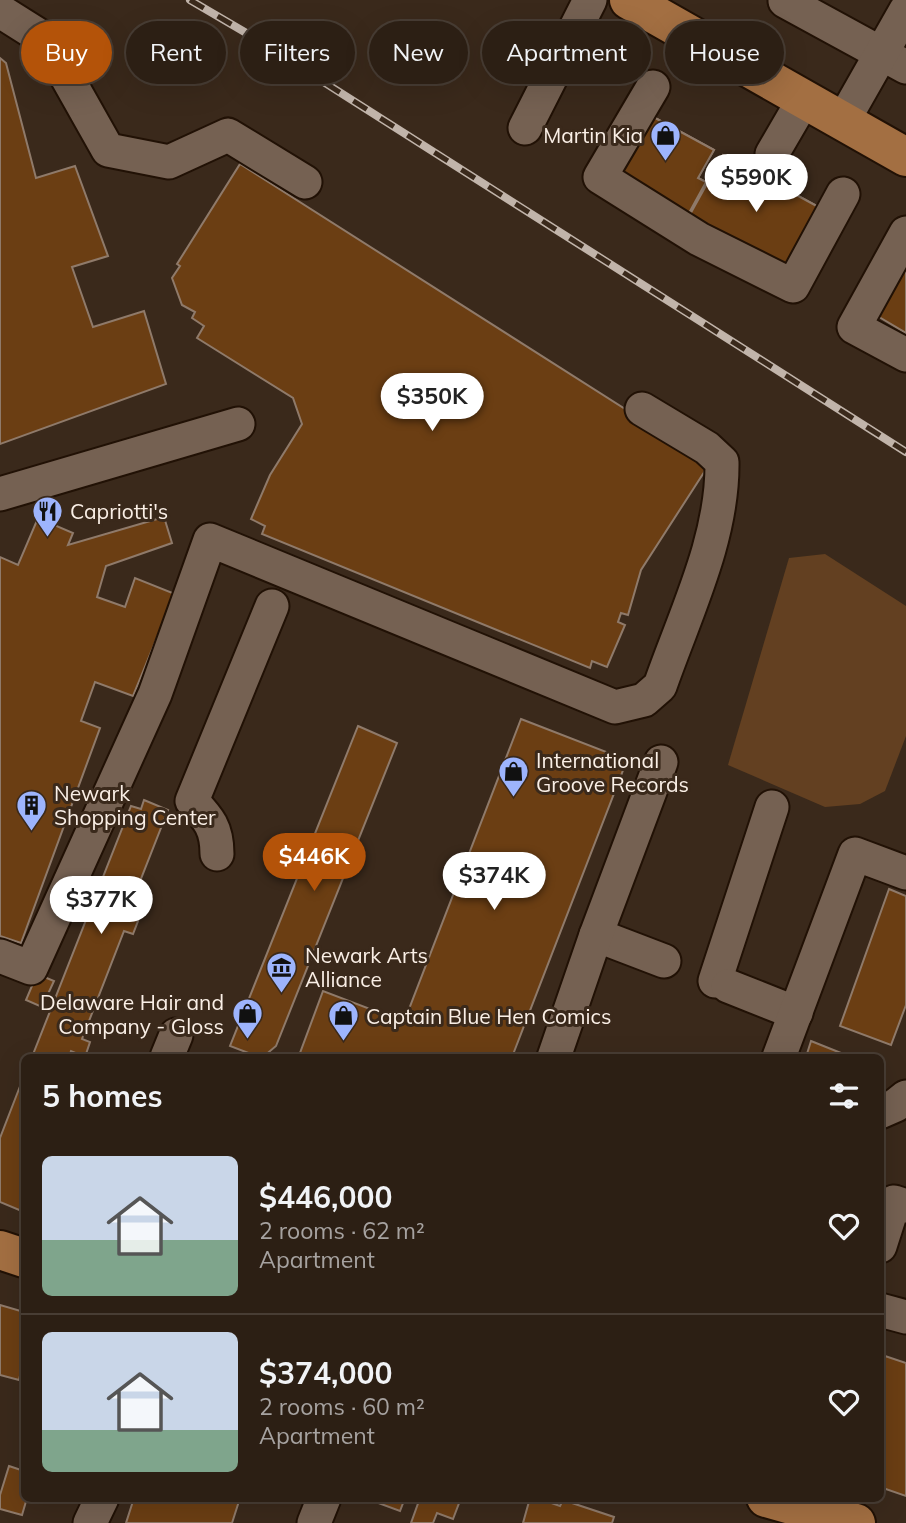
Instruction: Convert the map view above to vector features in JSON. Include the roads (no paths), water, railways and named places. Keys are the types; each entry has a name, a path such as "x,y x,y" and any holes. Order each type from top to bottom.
{"main road":[{"path":"629,0 906,157"},
{"path":"0,1250 21,1257"},
{"path":"787,1502 856,1523"}],"street":[{"path":"525,128 590,0"},
{"path":"785,1 894,60"},
{"path":"843,121 894,60 906,10"},
{"path":"0,11 46,40 108,150 169,162 228,135 305,182"},
{"path":"653,86 600,177 699,239 793,286 843,194"},
{"path":"772,154 804,99"},
{"path":"906,233 854,327 906,355"},
{"path":"0,956 31,968 155,694 210,540 615,707 644,699 660,686 711,543 722,462 707,448 642,409"},
{"path":"0,494 238,424"},
{"path":"217,854 217,840 210,820 192,801 272,606"},
{"path":"555,1054 661,762"},
{"path":"772,807 721,983 796,1013"},
{"path":"780,1054 855,854 906,873"},
{"path":"596,935 664,961"},
{"path":"884,1110 906,1097"},
{"path":"884,1233 894,1202 906,1206"},
{"path":"884,1311 906,1317"},
{"path":"90,1523 100,1502"},
{"path":"314,1523 322,1502"}],"railway":[{"path":"190,0 248,34 906,452"}],"place":[{"name":"Martin Kia","path":"666,162"},
{"name":"Capriotti's","path":"47,538"},
{"name":"International Groove Records","path":"513,799"},
{"name":"Newark Shopping Center","path":"31,832"},
{"name":"Newark Arts Alliance","path":"282,994"},
{"name":"Delaware Hair and Company - Gloss","path":"247,1041"},
{"name":"Captain Blue Hen Comics","path":"343,1043"}]}
